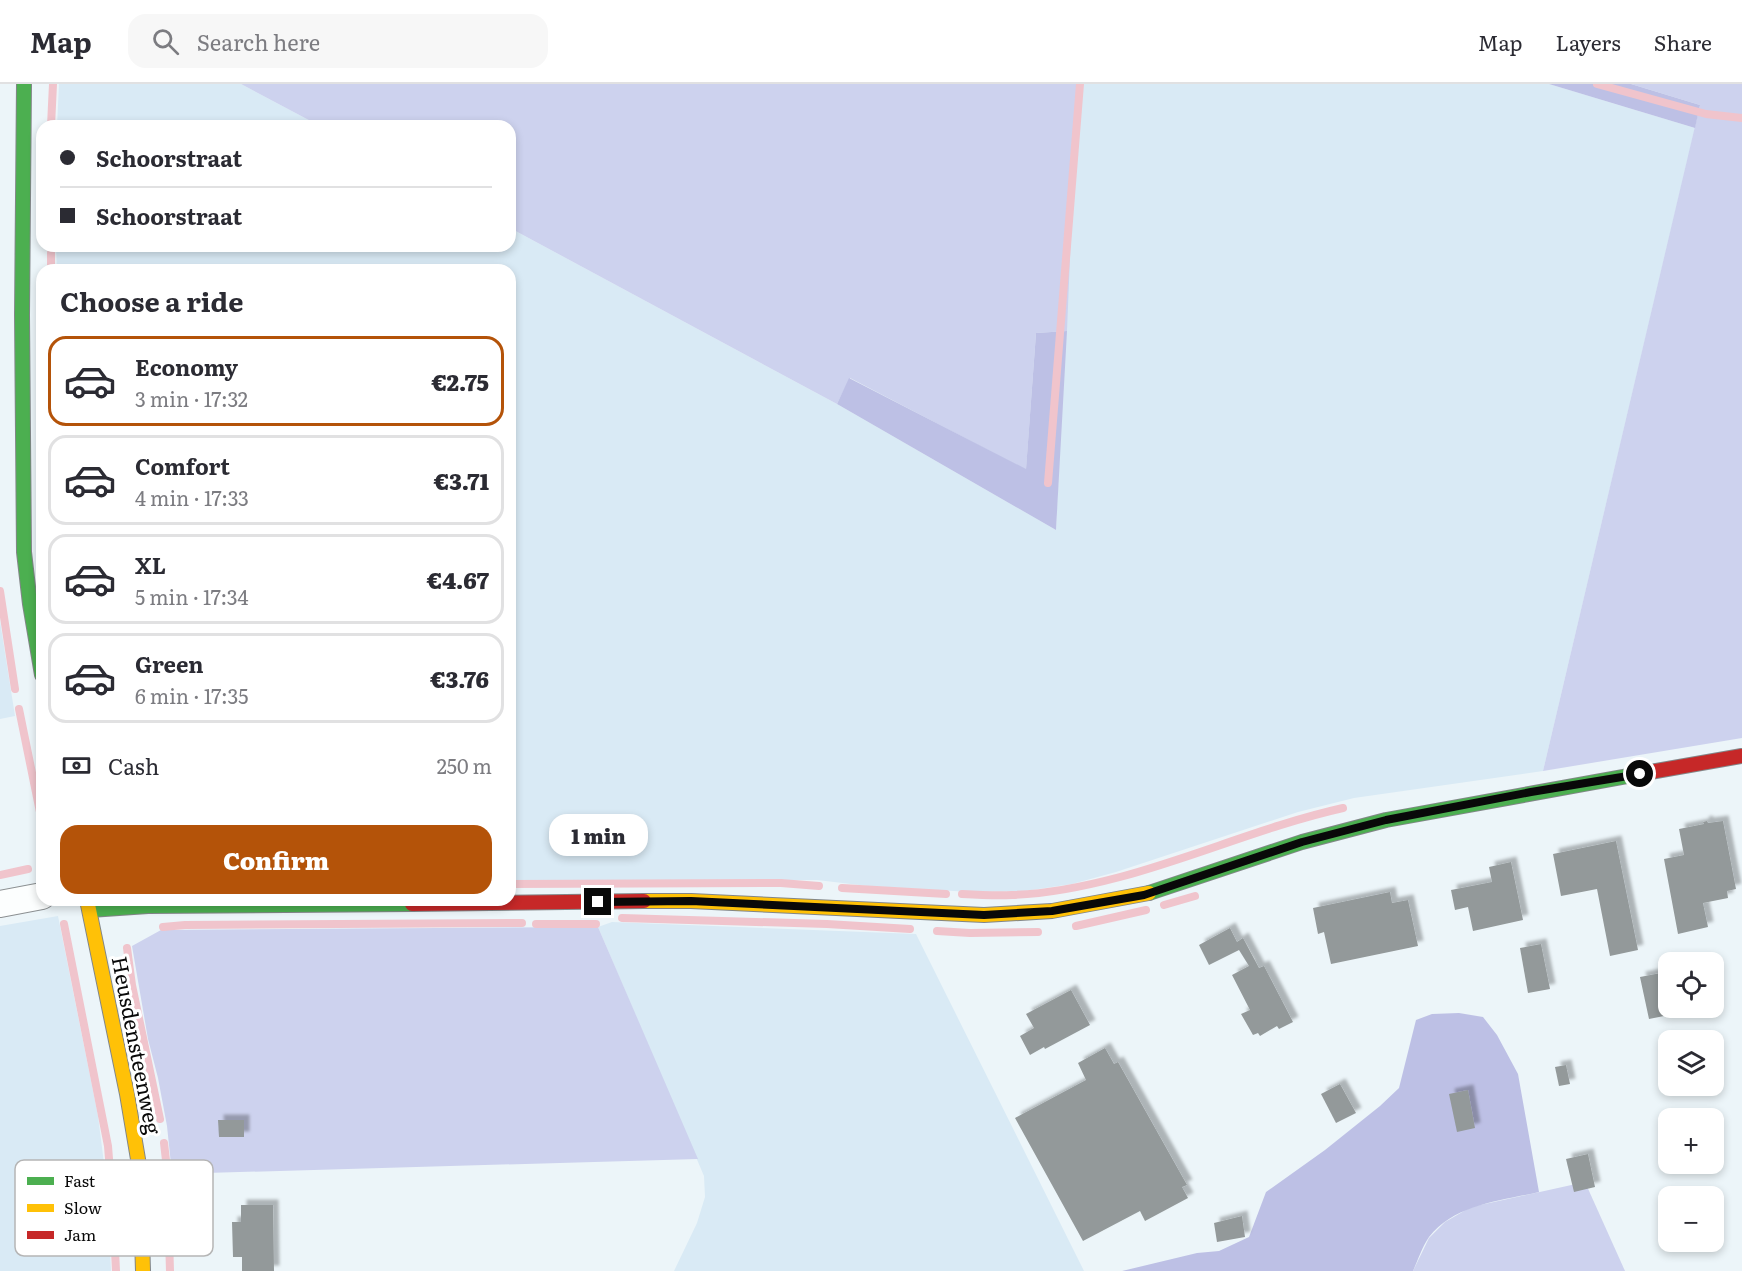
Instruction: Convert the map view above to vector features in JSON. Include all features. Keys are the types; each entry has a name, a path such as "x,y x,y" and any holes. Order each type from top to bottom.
{"street":[{"path":"24,84 21,241 24,552 36,640"},
{"path":"516,903 691,901 984,915 1052,911 1144,895 1302,842 1386,820 1531,792 1742,756"},
{"path":"0,904 36,897"},
{"name":"Heusdensteenweg","path":"89,906 138,1160"},
{"name":"Heusdensteenweg","path":"143,1256 144,1271"}],"shaded area":[{"path":"59,84 241,84 309,120 57,120"},
{"path":"241,84 1077,84 1067,331 1036,333 1026,470 850,378 837,404 516,231 516,120 309,120"},
{"path":"1077,84 1549,84 1695,128 1543,771 1354,798 1298,812 1116,872 1072,884 1025,891 971,892 868,886 817,880 516,880 516,264 57,264 56,252 516,252 516,231 837,404 1056,530"},
{"path":"1549,84 1631,84 1700,105 1695,128"},
{"path":"1631,84 1742,84 1742,738 1543,771 1700,105"},
{"path":"1067,331 1056,530 837,404 849,378 1026,469 1036,333"},
{"path":"0,621 15,716 0,719"},
{"path":"58,916 98,1116 104,1160 15,1160 15,1256 110,1256 111,1271 0,1271 0,926"},
{"path":"612,922 916,934 1084,1271 674,1271 697,1223 705,1197 704,1176 598,927"},
{"path":"598,927 698,1159 213,1173 213,1160 171,1160 167,1126 148,1039 132,946 161,930"},
{"path":"1459,1013 1483,1017 1497,1035 1518,1074 1539,1192 1494,1201 1452,1217 1429,1237 1413,1271 1122,1271 1197,1253 1219,1251 1249,1237 1266,1192 1325,1150 1399,1088 1416,1020 1432,1014"},
{"path":"1585,1182 1625,1271 1413,1271 1429,1238 1445,1222 1471,1207"}],"building":[{"path":"1723,821 1736,889 1727,891 1728,898 1703,903 1708,927 1678,934 1664,859 1684,855 1679,829 1704,824 1703,822 1708,823"},
{"path":"1616,841 1638,950 1610,956 1597,889 1561,896 1553,854"},
{"path":"1511,862 1523,920 1473,931 1468,907 1455,910 1451,890 1492,882 1489,867"},
{"path":"1390,892 1392,903 1408,900 1418,946 1331,964 1324,932 1318,934 1313,908"},
{"path":"1230,928 1237,942 1243,938 1259,968 1264,966 1293,1022 1279,1029 1277,1026 1260,1036 1258,1033 1253,1035 1241,1014 1250,1010 1232,975 1249,966 1239,950 1209,965 1199,945"},
{"path":"1541,944 1550,989 1528,993 1520,948"},
{"path":"1658,974 1658,1017 1649,1019 1640,977"},
{"path":"1071,990 1090,1025 1030,1055 1020,1036 1034,1028 1026,1014"},
{"path":"1105,1048 1114,1064 1118,1062 1187,1185 1182,1187 1188,1198 1145,1221 1140,1211 1083,1241 1015,1118 1086,1080 1078,1063"},
{"path":"1566,1065 1570,1084 1559,1086 1555,1067"},
{"path":"1340,1084 1356,1113 1336,1123 1321,1094"},
{"path":"1468,1090 1475,1128 1457,1132 1449,1094"},
{"path":"218,1120 244,1120 244,1137 219,1137"},
{"path":"1588,1154 1595,1187 1574,1192 1566,1159"},
{"path":"241,1205 273,1205 274,1271 242,1271 242,1257 233,1257 232,1222 241,1222"},
{"path":"1242,1216 1245,1237 1217,1242 1214,1223"}],"waterway":[{"path":"51,120 53,84"},
{"path":"1048,483 1080,84"},
{"path":"1597,84 1706,114 1742,118"},
{"path":"51,253 51,264"},
{"path":"0,591 15,689"},
{"path":"19,709 36,793"},
{"path":"962,894 1026,894 1094,883 1148,869 1287,823 1343,808"},
{"path":"0,875 28,869"},
{"path":"516,884 781,883 819,886"},
{"path":"842,888 946,894"},
{"path":"1164,905 1195,896"},
{"path":"1076,926 1146,910"},
{"path":"622,918 827,924 910,929"},
{"path":"163,927 522,923"},
{"path":"64,924 109,1160"},
{"path":"536,924 596,924"},
{"path":"937,931 1038,932"},
{"path":"127,948 132,985 160,1119"},
{"path":"164,1143 166,1160"},
{"path":"115,1256 116,1271"},
{"path":"170,1256 170,1271"}],"traffic: fast":[{"path":"24,84 22,315 24,552 36,640"},
{"path":"1149,893 1302,842 1386,820 1650,772"},
{"path":"90,910 148,906"}],"traffic: slow":[{"path":"644,901 691,901 984,915 1052,911 1149,893"},
{"path":"88,906 138,1160"},
{"path":"143,1256 143,1271"}],"traffic: jam":[{"path":"1650,772 1742,756"},
{"path":"516,903 644,901"}],"route":[{"path":"598,902 691,901 984,915 1052,911 1144,895 1302,842 1355,827 1531,792 1640,774"}]}
